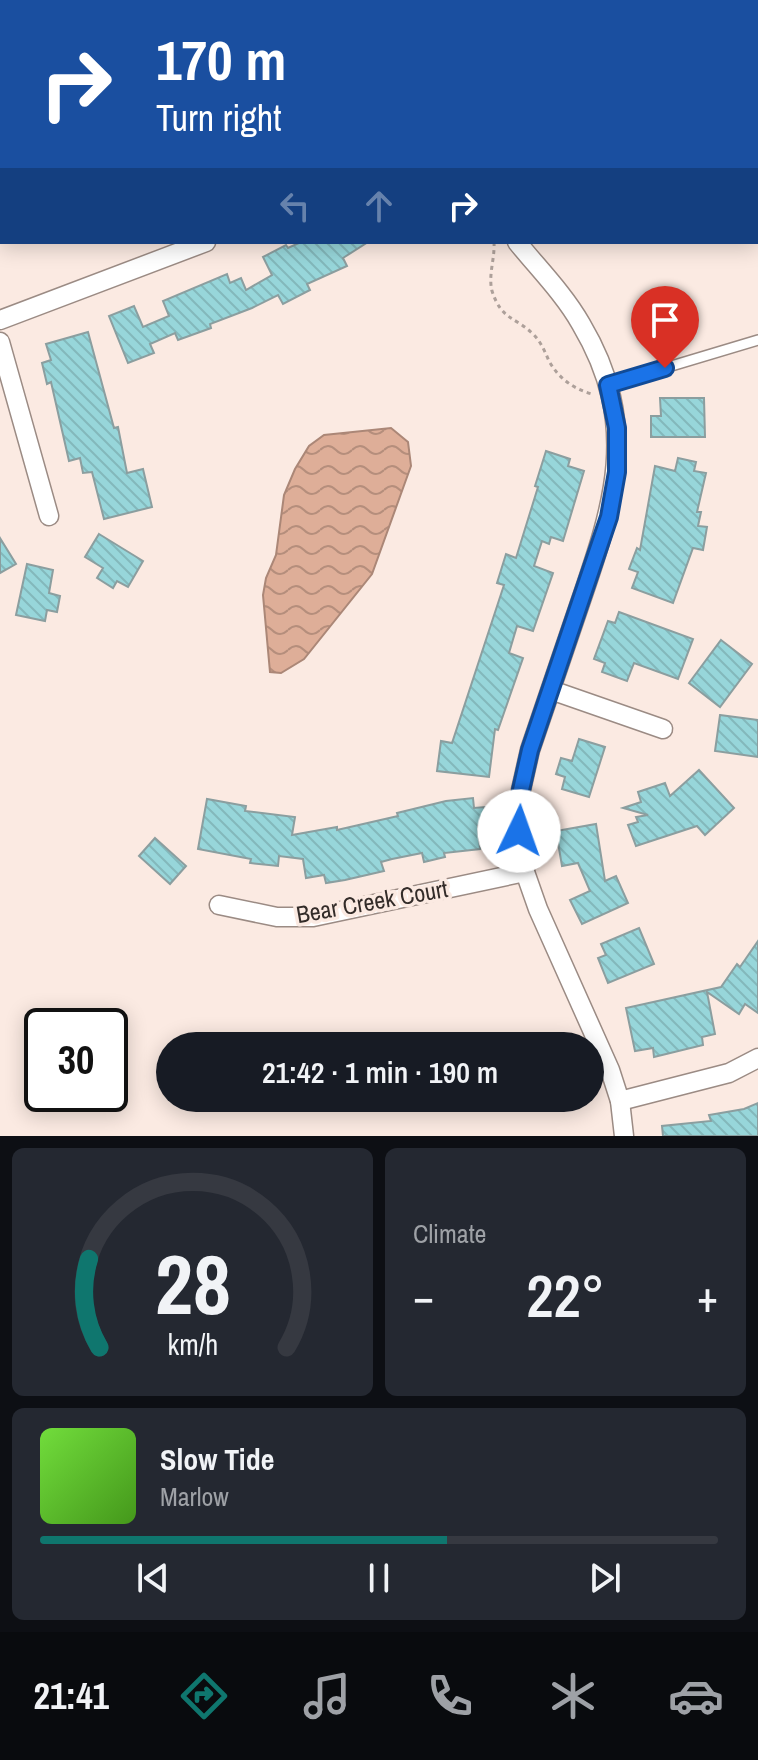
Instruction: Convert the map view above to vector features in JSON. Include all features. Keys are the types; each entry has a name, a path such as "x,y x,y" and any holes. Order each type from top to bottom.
{"street":[{"path":"0,320 201,244"},
{"path":"519,244 581,323 600,390 617,428 617,472 609,517 530,750 521,790 519,831 525,872 538,909 610,1070 620,1101 624,1136"},
{"path":"0,342 49,516"},
{"path":"551,690 663,729"},
{"name":"Bear Creek Court","path":"219,905 277,917 313,917 525,872"},
{"path":"620,1101 729,1073 758,1058"}],"lane":[{"path":"600,390 758,340"}],"path":[{"path":"494,244 495,257 490,278 499,306 508,318 535,335 563,380 578,390 600,390"}],"water":[{"path":"391,428 408,442 411,466 372,574 304,659 281,673 270,672 263,595 266,578 276,555 284,495 295,469 309,446 324,435"}],"building":[{"path":"297,244 365,244 343,258 347,266 307,284 310,290 283,304 278,295 210,324 211,328 178,340 175,333 150,344 154,353 128,363 109,316 134,306 143,327 169,316 163,301 227,274 230,283 241,278 246,290 272,275 263,257 286,245 288,248"},
{"path":"88,332 114,428 118,427 127,473 143,469 152,507 104,519 92,472 83,473 80,458 69,461 51,382 47,384 42,363 51,360 46,344"},
{"path":"660,398 704,398 705,437 651,437 651,416 661,416"},
{"path":"546,451 570,459 568,466 584,471 563,541 551,537 549,544 542,541 534,566 553,573 533,631 517,626 509,653 523,658 498,730 495,729 489,777 437,771 441,741 452,743 504,585 497,583 506,554 516,558"},
{"path":"678,458 696,462 694,471 706,473 697,512 701,512 698,526 707,527 703,550 693,548 673,603 632,588 638,572 629,569 637,548 640,550 655,466 675,471"},
{"path":"99,534 143,561 128,587 117,581 113,588 97,578 103,568 85,557"},
{"path":"0,538 16,564 0,573"},
{"path":"27,564 53,570 49,593 60,596 57,612 47,610 45,621 16,615"},
{"path":"619,612 693,639 678,679 634,663 627,681 602,672 605,663 594,659 608,621 615,623"},
{"path":"721,640 752,664 720,707 689,683"},
{"path":"720,715 758,720 758,757 715,751"},
{"path":"579,739 605,747 589,797 562,789 565,777 556,774 561,758 572,761"},
{"path":"699,770 734,808 705,835 697,826 636,846 628,825 638,822 636,817 648,815 623,808 641,802 638,792 665,783 670,796"},
{"path":"473,798 474,808 485,807 487,825 478,826 480,849 444,853 445,857 424,862 422,853 392,859 381,862 384,871 345,880 326,883 324,875 306,878 303,859 279,856 278,866 250,863 251,859 198,849 207,799 246,806 245,811 295,817 292,835 337,827 337,830 446,801"},
{"path":"596,824 605,881 616,876 628,903 582,924 570,900 590,891 578,863 562,866 556,831"},
{"path":"155,838 186,866 170,884 139,856"},
{"path":"639,928 654,964 608,983 598,958 606,955 601,944"},
{"path":"758,941 758,1013 745,1004 739,1014 707,992 715,1034 702,1037 703,1045 654,1057 653,1048 635,1051 626,1008 721,987"},
{"path":"758,1103 758,1136 663,1136 662,1126 711,1121 709,1115 744,1109"}],"route":[{"path":"519,831 521,790 530,750 609,517 617,472 617,428 608,385 665,368"}]}
